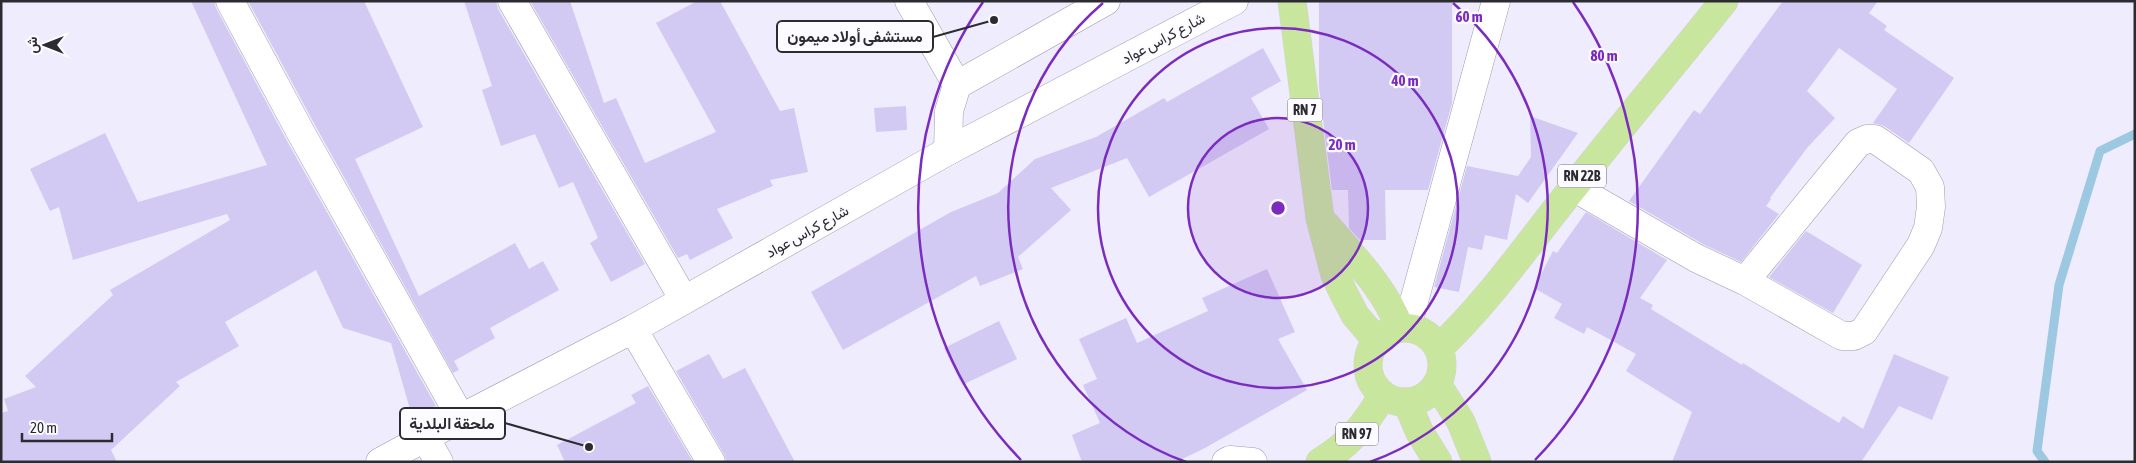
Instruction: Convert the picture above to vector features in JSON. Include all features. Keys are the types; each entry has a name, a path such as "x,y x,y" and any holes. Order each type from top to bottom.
{"main road":[{"name":"RN 7","path":"1292,1 1320,218 1379,287 1388,301 1395,332"},
{"name":"RN 22B","path":"1439,348 1470,317 1724,1"},
{"path":"1395,398 1419,400 1437,384 1442,372 1442,360 1439,348 1426,334 1395,332 1371,352 1369,369 1375,386 1395,398 1419,431 1438,462"},
{"path":"1437,384 1460,422 1477,462"},
{"name":"RN 97","path":"1320,462 1340,449 1395,398"}],"street":[{"path":"230,1 301,133 461,418"},
{"path":"512,1 684,300"},
{"path":"909,1 956,85"},
{"path":"948,151 948,110 956,85 1106,1"},
{"name":"شارع كراس عواد","path":"380,462 461,418 633,330 948,151 1234,1"},
{"path":"1395,332 1496,1"},
{"path":"1573,187 1696,258 1745,281 1842,336 1854,336 1864,332 1921,245 1928,228 1931,208 1930,186 1921,171 1875,139 1867,139 1858,143 1745,281"},
{"path":"633,330 711,462"},
{"path":"425,437 439,462"},
{"path":"1226,462 1230,460 1253,462"}],"building":[{"path":"191,1 214,1 287,141 436,406 411,413 391,343 343,328 316,270 225,322 239,346 176,382 180,386 111,450 117,462 1,462 1,413 8,411 4,399 36,387 25,376 113,295 110,290 230,220 227,214 73,260 59,207 50,211 30,169 105,133 138,202 267,165"},
{"path":"248,1 364,1 423,127 355,159 419,296 515,243 529,269 543,261 559,290 490,328 495,338 454,361 459,370 453,373"},
{"path":"464,1 496,1 498,9 645,264 611,282 590,243 598,238 573,182 559,188 535,134 501,146 482,90 492,86"},
{"path":"530,1 570,1 604,103 616,98 645,163 716,132 656,23 697,1 720,1 780,111 794,108 808,172 770,180 773,186 717,209 733,238 690,260 687,254 678,258"},
{"path":"1319,1 1452,1 1452,103 1428,190 1385,190 1386,240 1360,240 1349,228 1348,190 1332,190 1319,87"},
{"path":"1783,1 1878,1 1869,13 1887,26 1884,30 1954,78 1909,143 1884,126 1873,123 1897,89 1839,48 1807,91 1835,118 1807,148 1770,198 1766,206 1779,214 1741,262 1703,244 1629,201 1694,110 1700,114"},
{"path":"1263,48 1281,81 1251,98 1269,129 1149,197 1127,158 1051,188 1071,210 1018,257 1023,269 980,286 976,276 843,350 811,292 951,212 998,193 1035,159 1096,137 1164,98 1167,102"},
{"path":"906,106 907,130 876,132 874,108"},
{"path":"1530,116 1578,133 1528,203 1516,194 1507,240 1485,235 1482,250 1468,247 1459,292 1434,287 1467,166 1518,176 1531,157"},
{"path":"1586,212 1667,260 1640,298 1653,305 1651,309 1742,365 1743,363 1839,423 1843,416 1863,429 1894,354 1949,377 1932,420 1899,406 1861,462 1672,462 1692,412 1626,371 1636,354 1587,327 1584,334 1554,318 1562,304 1534,288 1553,251 1557,253"},
{"path":"1806,231 1862,265 1833,313 1769,277"},
{"path":"1267,269 1295,332 1278,339 1307,390 1205,448 1176,462 1082,462 1072,435 1100,423 1083,385 1097,379 1079,339 1126,318 1137,343 1208,311 1202,298"},
{"path":"999,321 1017,359 962,385 944,348"},
{"path":"709,354 723,379 745,368 795,462 727,462 676,371"},
{"path":"648,386 693,462 565,462 557,445 636,403 631,395"}],"waterway":[{"path":"2045,462 2037,451 2059,285 2100,151 2135,134"}],"place":[{"name":"مستشفى أولاد ميمون","path":"994,20"},
{"name":"ملحقة البلدية","path":"589,447"}]}
